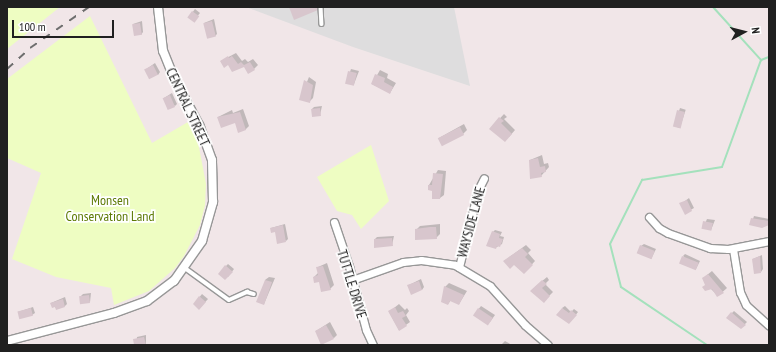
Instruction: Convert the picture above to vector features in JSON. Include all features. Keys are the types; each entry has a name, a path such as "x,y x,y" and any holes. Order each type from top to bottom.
{"street":[{"name":"CENTRAL STREET","path":"7,341 138,305 162,292 185,268 195,254 208,228 213,202 214,174 205,139 163,51 158,7"},
{"name":"WAYSIDE LANE","path":"459,267 478,190 484,178"},
{"path":"649,217 659,228 688,241 710,248 733,249 769,241"},
{"name":"TUTTLE DRIVE","path":"334,222 366,330 373,345"},
{"path":"733,249 740,292 746,305 769,326"},
{"path":"352,280 387,266 421,260 459,267 490,286 526,325 548,345"}],"lane":[{"path":"321,7 322,24"},
{"path":"185,268 229,300 247,292 254,294"}],"shaded area":[{"path":"246,7 454,7 470,86 353,47"}],"green space":[{"path":"7,7 60,7 7,49"},
{"name":"Monsen Conservation Land","path":"90,16 152,143 188,122 198,142 206,184 205,205 200,225 184,256 175,268 149,291 114,305 111,288 56,277 12,259 41,173 7,158 7,79"},
{"path":"371,145 389,201 361,229 352,215 337,211 317,177"}],"building":[{"path":"289,7 318,7 318,10 294,20"},
{"path":"192,11 199,16 195,23 187,17"},
{"path":"212,21 216,37 207,39 203,23"},
{"path":"140,23 142,35 134,36 132,24"},
{"path":"228,56 229,58 232,56 238,64 241,62 244,65 250,62 255,70 248,74 244,67 232,72 228,65 224,68 220,61"},
{"path":"153,65 158,75 149,79 144,70"},
{"path":"348,71 357,73 354,86 345,84"},
{"path":"375,74 385,78 384,82 393,87 390,94 371,84"},
{"path":"304,80 313,85 310,103 299,100"},
{"path":"170,95 175,107 168,110 163,98"},
{"path":"320,108 321,116 312,117 311,109"},
{"path":"677,110 685,112 681,128 673,126"},
{"path":"240,112 246,130 238,133 235,123 221,128 217,117"},
{"path":"499,117 504,121 501,123 512,134 505,142 489,129"},
{"path":"460,127 464,135 442,146 438,138"},
{"path":"538,158 540,167 545,166 546,172 541,173 542,177 530,179 529,160"},
{"path":"433,173 443,174 440,199 432,199 432,191 428,190 428,185 432,185"},
{"path":"687,200 692,211 685,215 679,203"},
{"path":"751,218 769,221 769,225 762,228 749,225"},
{"path":"703,221 713,223 711,231 701,229"},
{"path":"283,225 286,242 277,244 275,232 271,233 270,228"},
{"path":"436,227 437,239 415,240 415,229"},
{"path":"492,231 500,234 499,238 503,239 500,247 497,246 496,249 486,246"},
{"path":"392,238 393,246 374,248 374,239"},
{"path":"640,245 655,251 651,259 637,253"},
{"path":"522,248 528,254 525,257 533,265 524,274 514,265 510,269 503,261"},
{"path":"682,256 699,263 696,270 679,263"},
{"path":"760,256 761,273 754,274 752,259"},
{"path":"225,265 233,272 225,280 218,274"},
{"path":"323,266 331,290 321,292 319,282 314,283 313,277 318,275 316,267"},
{"path":"708,274 724,293 717,297 712,289 705,291 702,287 705,285 702,278"},
{"path":"265,280 272,282 264,305 256,302"},
{"path":"542,280 547,284 542,288 550,296 544,303 530,291"},
{"path":"419,281 422,290 411,295 407,285"},
{"path":"444,286 464,295 459,305 450,301 448,305 441,302"},
{"path":"89,295 90,303 80,304 79,296"},
{"path":"199,296 206,302 199,310 193,304"},
{"path":"63,299 65,307 56,310 55,307 52,308 50,303"},
{"path":"395,307 398,313 403,311 406,316 402,318 407,326 399,331 388,311"},
{"path":"31,308 33,316 19,319 17,311"},
{"path":"478,308 493,318 488,326 473,315"},
{"path":"562,308 569,313 571,310 577,315 569,324 556,315"},
{"path":"731,312 746,325 741,329 726,318"},
{"path":"326,325 334,339 321,345 315,331"},
{"path":"144,337 146,345 134,345 133,339"}],"waterway":[{"path":"713,7 761,60 769,57"},
{"path":"707,345 621,287 610,244 642,180 722,167 761,60"}],"railway":[{"path":"7,69 30,48 89,7"}]}
